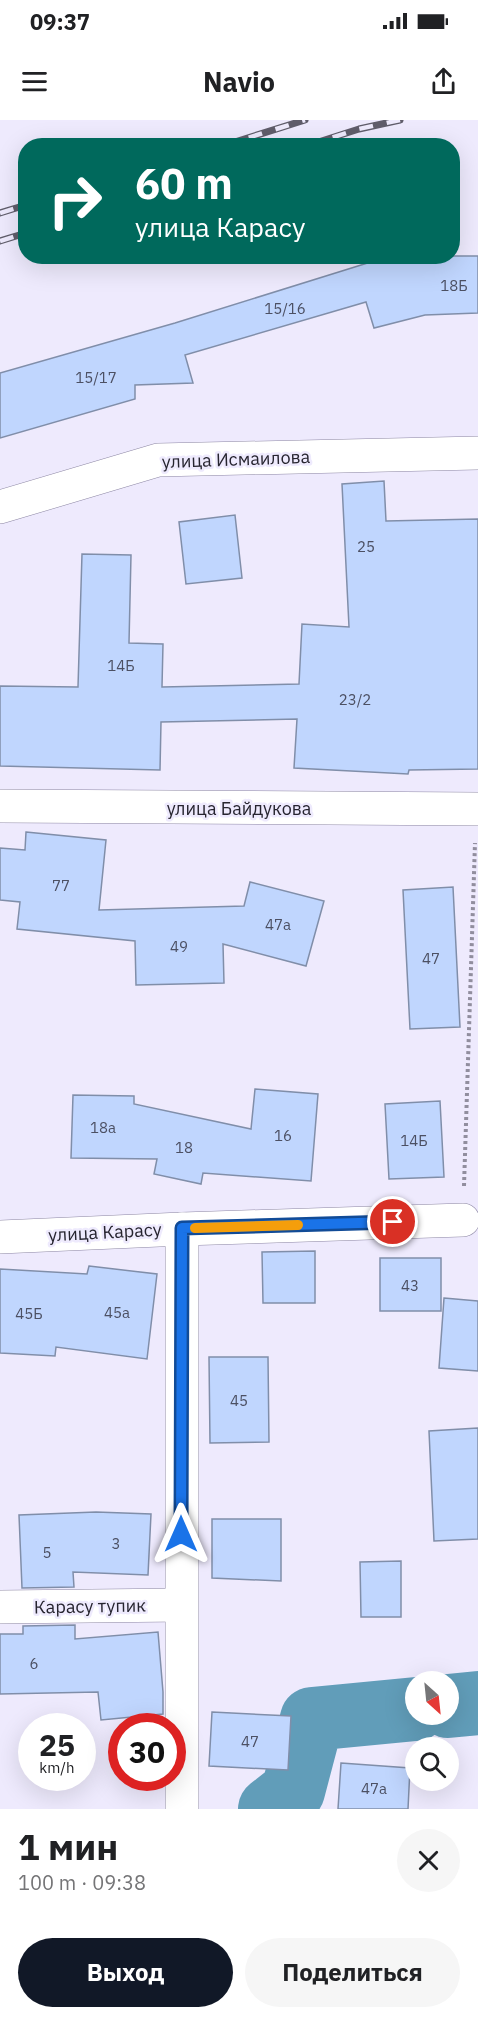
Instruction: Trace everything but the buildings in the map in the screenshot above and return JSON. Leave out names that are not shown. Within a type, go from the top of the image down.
[{"type":"street","name":"улица Исмаилова","points":[[0,507],[158,460],[478,453]]},
{"type":"street","name":"улица Байдукова","points":[[0,806],[477,809]]},
{"type":"street","name":"улица Карасу","points":[[0,1237],[182,1228],[463,1220]]},
{"type":"street","points":[[182,1228],[180,1605],[182,1804]]},
{"type":"street","name":"Карасу тупик","points":[[0,1607],[180,1605]]},
{"type":"path","points":[[463,1220],[477,809]]},
{"type":"waterway","points":[[459,1705],[478,1703]]},
{"type":"waterway","points":[[270,1809],[293,1791],[312,1719],[405,1710]]},
{"type":"railway","points":[[248,138],[305,120]]},
{"type":"railway","points":[[331,138],[400,120]]},
{"type":"railway","points":[[0,213],[18,207]]},
{"type":"railway","points":[[0,241],[18,235]]},
{"type":"slow traffic","points":[[195,1228],[298,1225]]},
{"type":"route","points":[[181,1534],[182,1228],[393,1222]]}]
